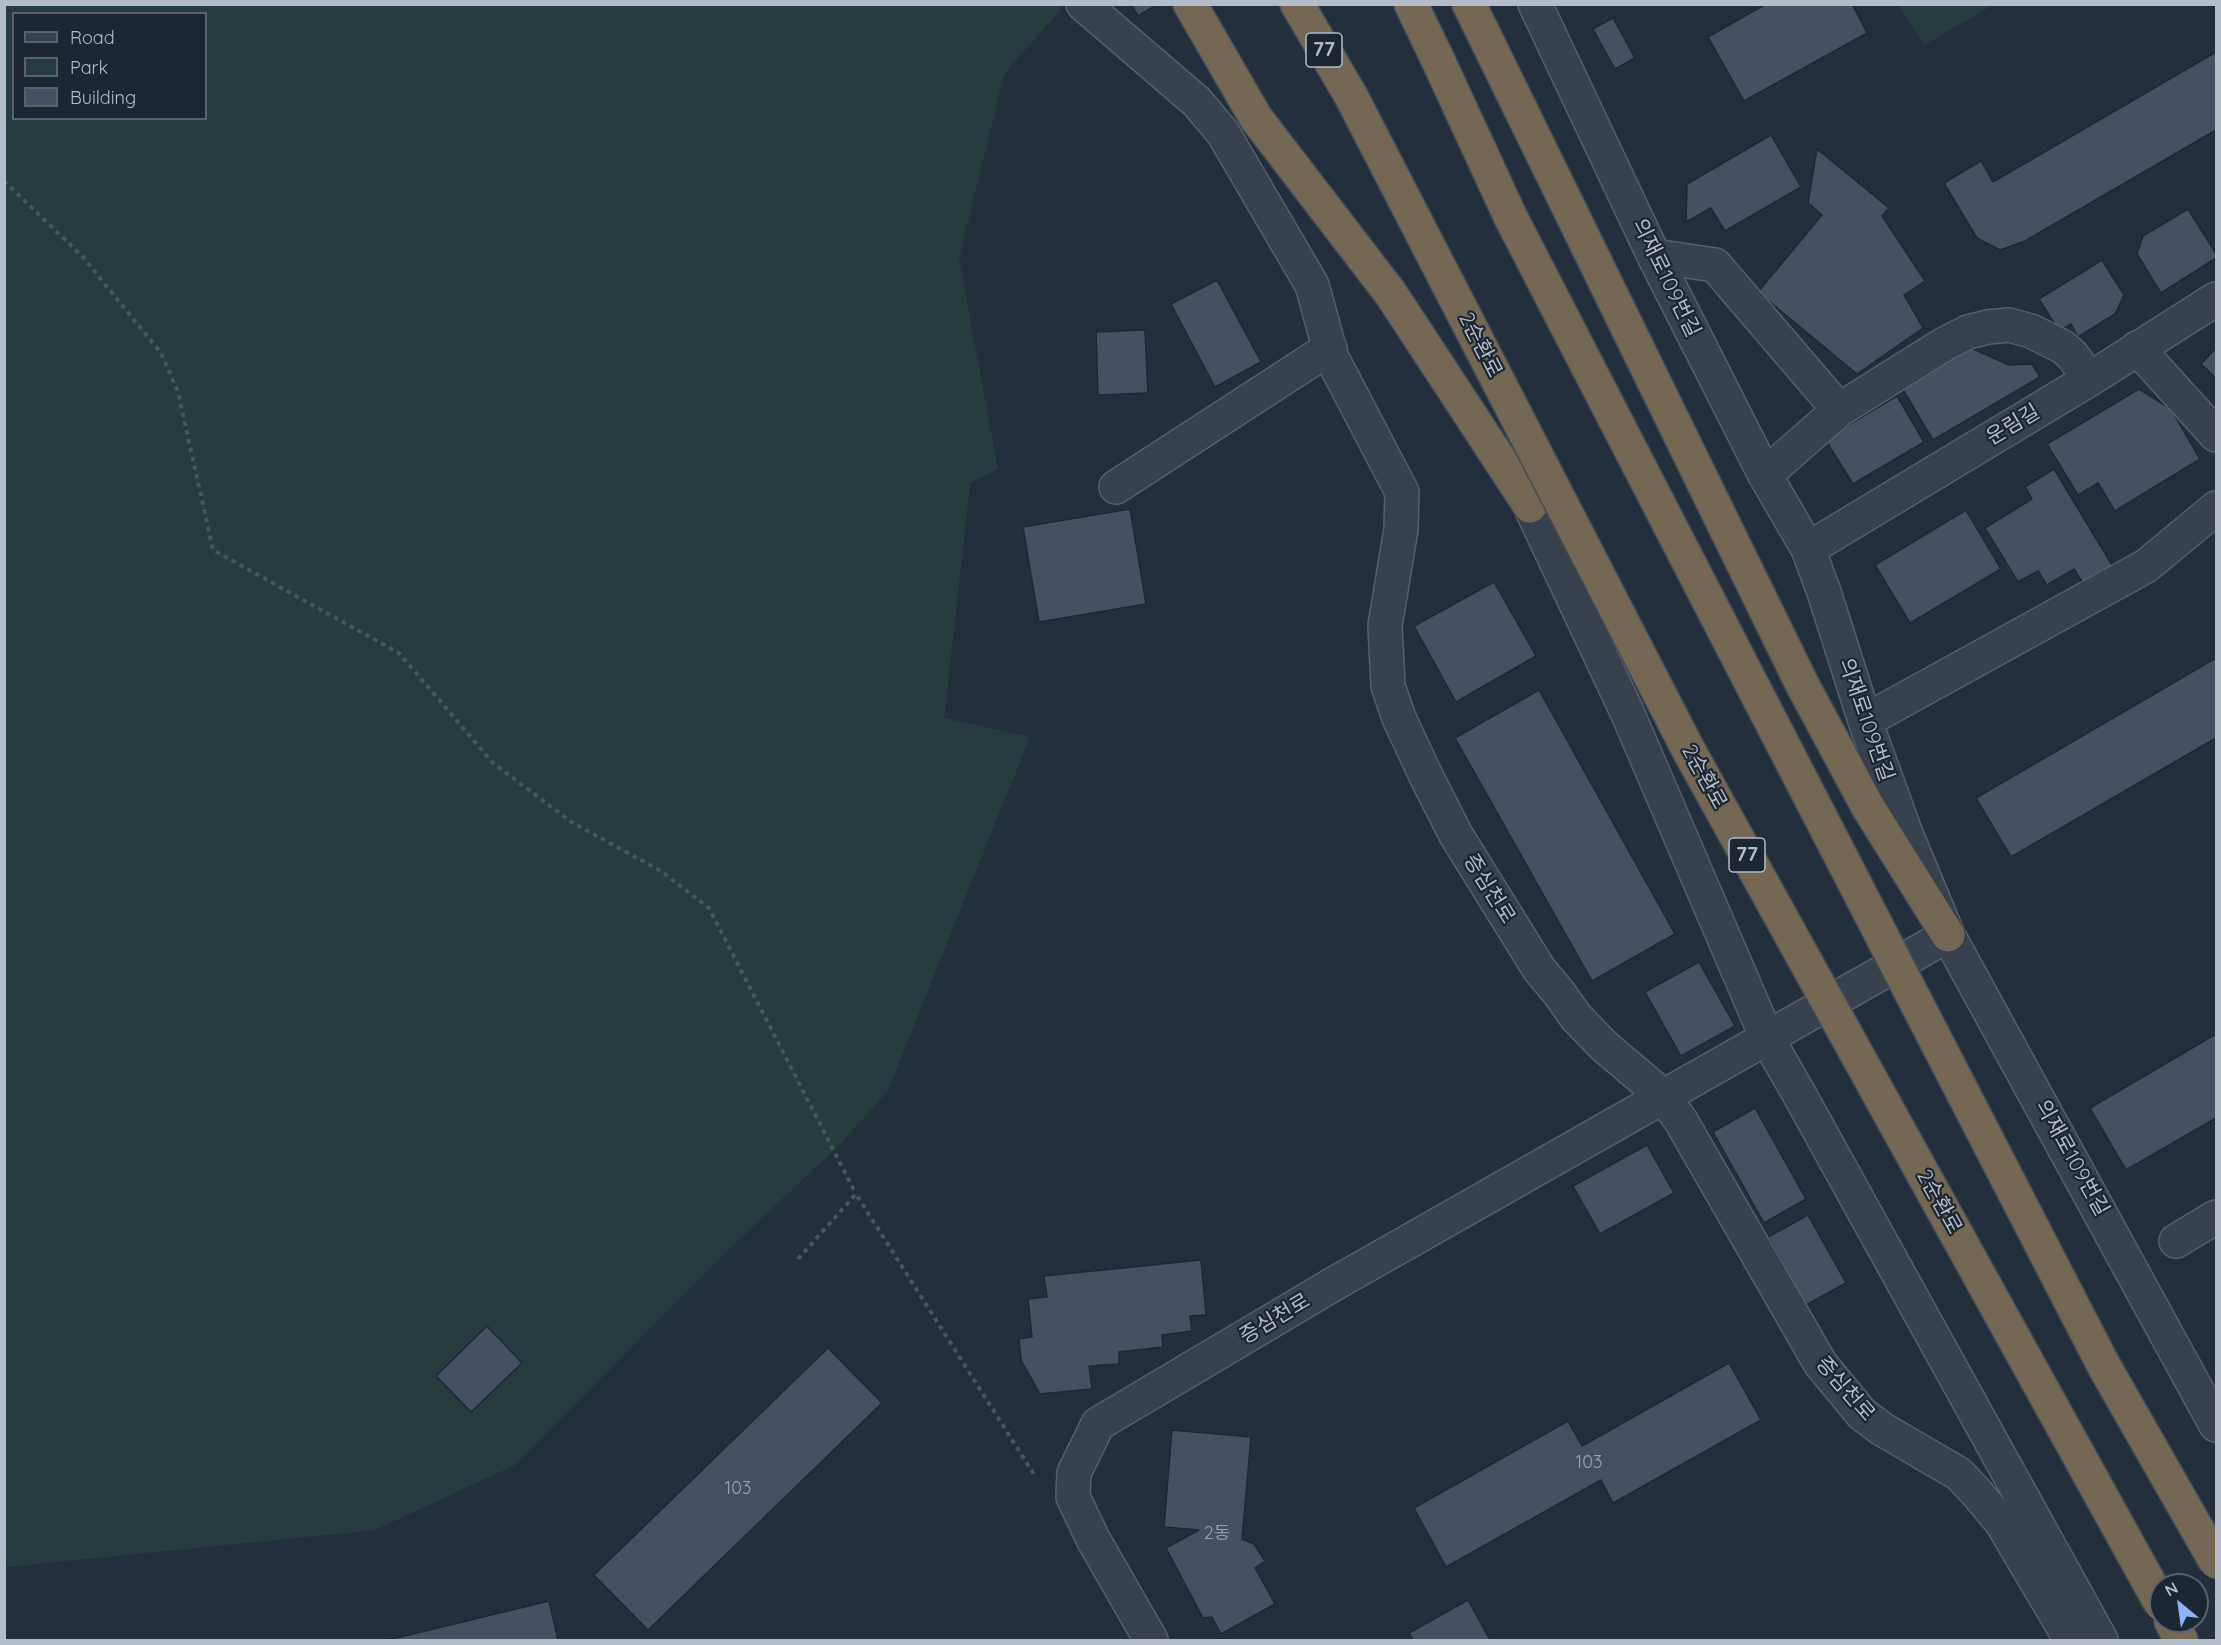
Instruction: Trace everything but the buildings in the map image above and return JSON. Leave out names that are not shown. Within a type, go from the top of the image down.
[{"type":"highway","points":[[1190,4],[1256,118],[1391,294],[1530,506]]},
{"type":"highway","name":"2순환로","points":[[1298,4],[1351,96],[1688,749],[2149,1582]]},
{"type":"highway","points":[[1411,4],[1511,218],[2104,1366],[2217,1562]]},
{"type":"highway","points":[[1469,4],[1802,684],[1868,807],[1948,936]]},
{"type":"street","name":"증심천로","points":[[1083,4],[1197,102],[1223,133],[1312,285],[1332,358],[1402,492],[1401,529],[1385,626],[1388,686],[1399,718],[1456,835],[1539,969],[1576,1017],[1604,1046],[1663,1096],[1681,1121],[1820,1363],[1862,1414],[1882,1429],[1959,1474],[1976,1492],[2002,1523],[2072,1641]]},
{"type":"street","name":"의재로109번길","points":[[1535,4],[1654,256],[1765,475],[1808,549],[1865,721],[1906,834],[1948,936],[2217,1425]]},
{"type":"street","points":[[1654,256],[1714,265],[1839,410]]},
{"type":"street","name":"운림길","points":[[1808,549],[2090,379],[2217,299]]},
{"type":"street","points":[[1765,475],[1839,410],[1946,343],[1968,332],[2009,325],[2031,331],[2062,347],[2072,355],[2090,379]]},
{"type":"street","points":[[1116,487],[1330,348]]},
{"type":"street","points":[[2137,348],[2217,435]]},
{"type":"street","points":[[1530,506],[1627,712],[1767,1038],[2101,1641]]},
{"type":"street","points":[[1865,721],[2146,566],[2217,508]]},
{"type":"street","name":"증심천로","points":[[1073,1497],[1074,1473],[1098,1424],[1332,1285],[1948,936]]},
{"type":"street","points":[[2176,1240],[2217,1217]]},
{"type":"street","points":[[1073,1497],[1093,1539],[1151,1641]]},
{"type":"path","points":[[4,181],[82,256],[161,353],[178,392],[213,550],[399,653],[493,763],[573,823],[662,871],[709,908],[856,1194],[1049,1500],[1073,1497]]},
{"type":"path","points":[[798,1259],[856,1194]]},
{"type":"green space","points":[[5,5],[1058,5],[1062,8],[1004,74],[959,259],[998,469],[970,483],[944,718],[1030,737],[888,1091],[838,1146],[722,1256],[515,1465],[375,1530],[5,1567]]},
{"type":"green space","points":[[1898,5],[1993,5],[1924,45]]}]
